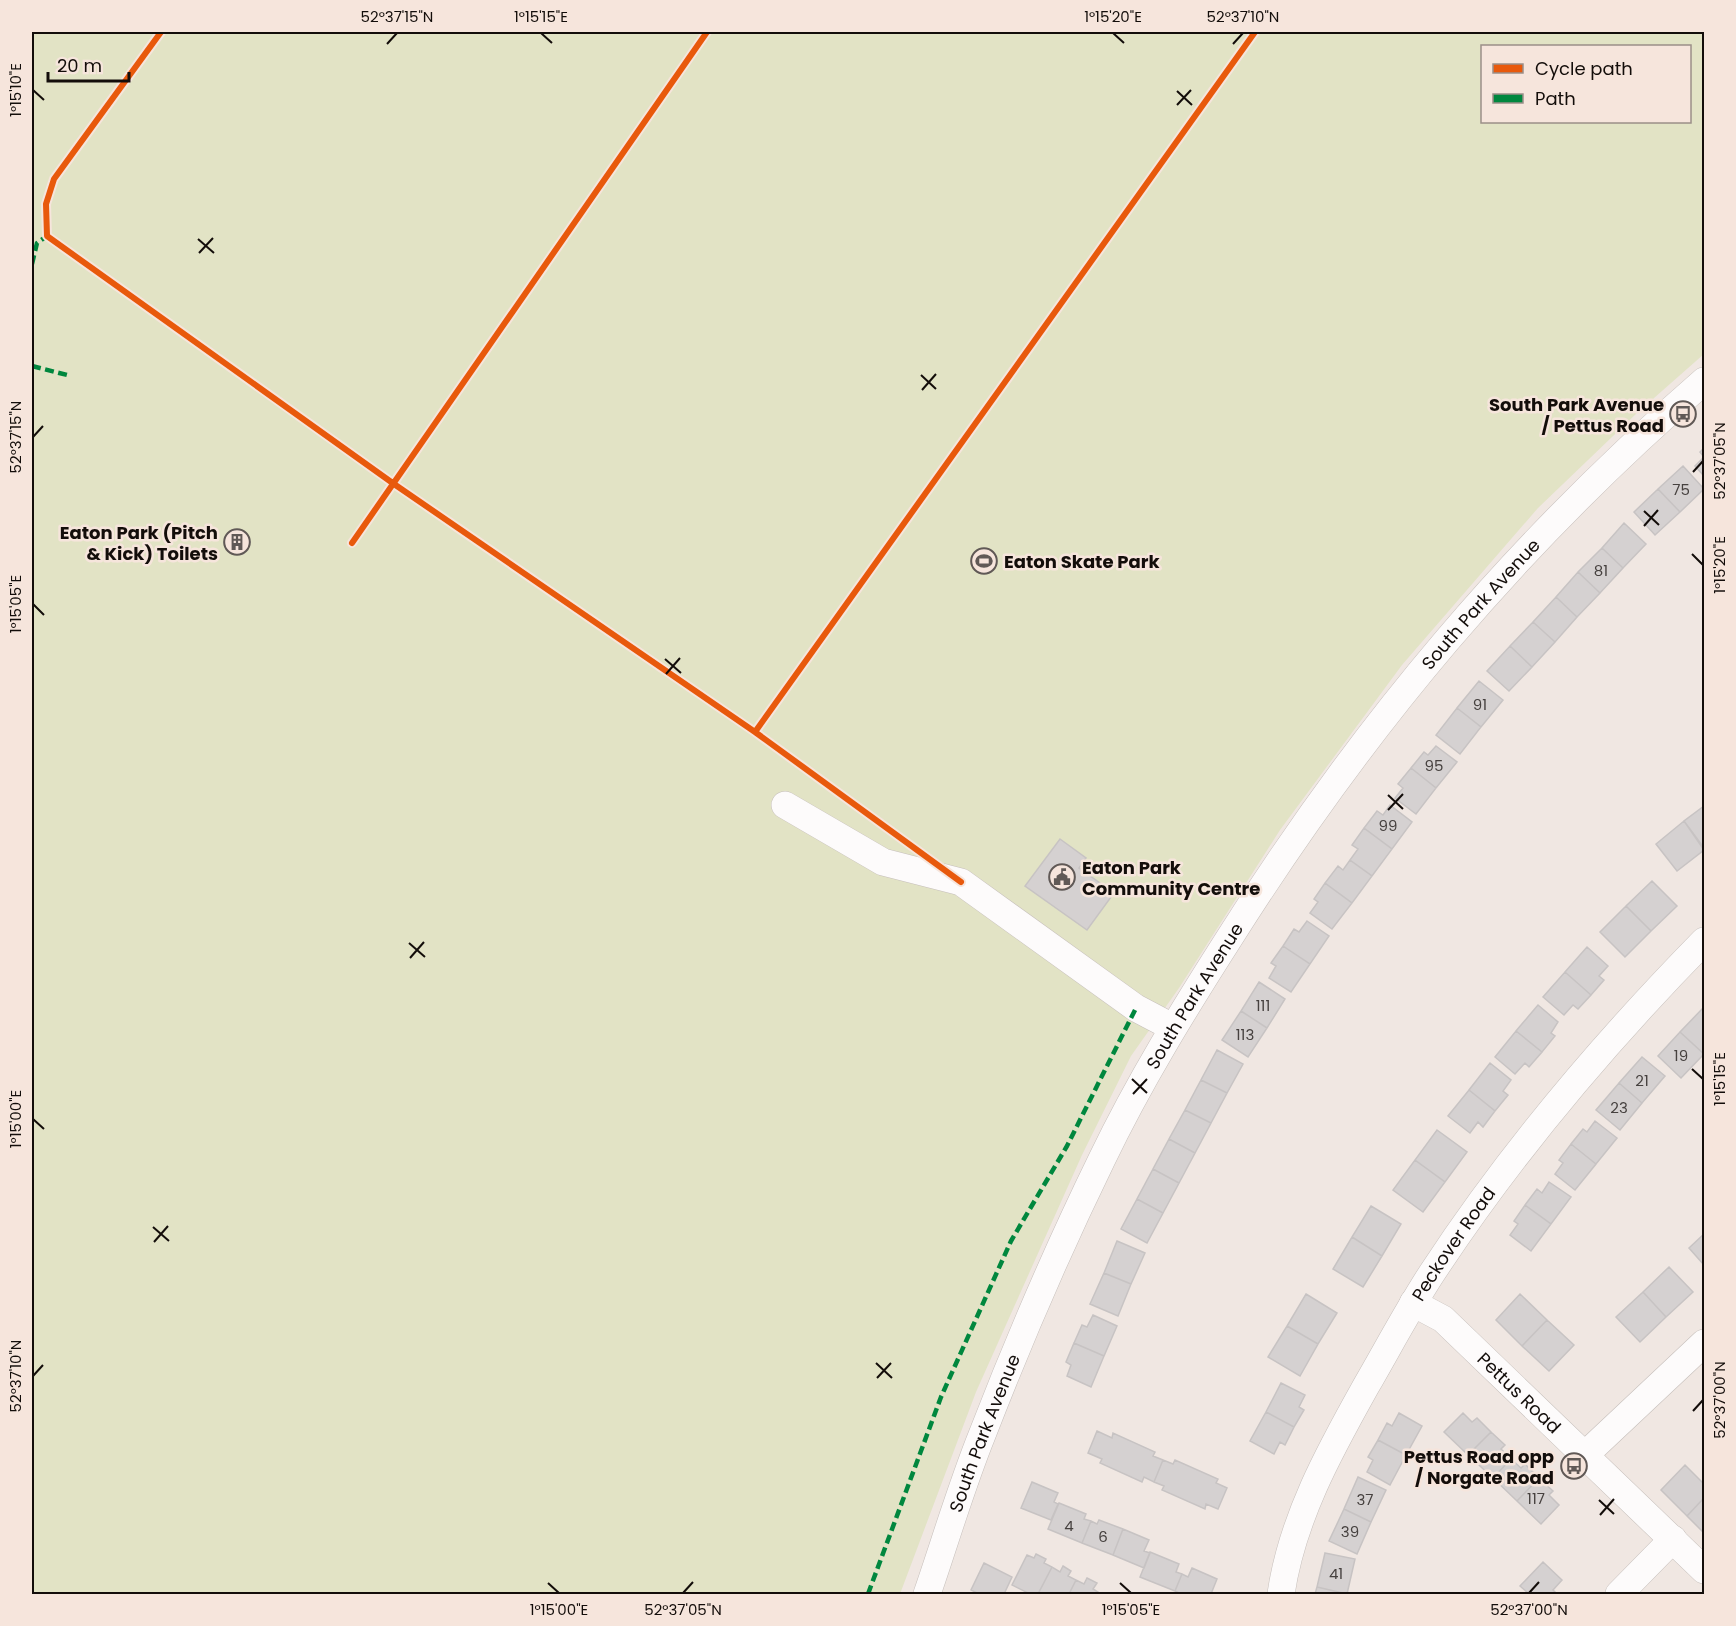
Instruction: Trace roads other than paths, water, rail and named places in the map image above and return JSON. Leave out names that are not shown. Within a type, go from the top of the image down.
[{"type":"street","name":"South Park Avenue","points":[[927,1594],[981,1437],[1052,1267],[1103,1157],[1172,1027],[1268,875],[1378,724],[1444,642],[1517,559],[1583,491],[1704,381]]},
{"type":"street","points":[[785,805],[883,862],[960,882],[987,902],[996,929],[1086,994],[1136,1008],[1172,1027]]},
{"type":"street","name":"Peckover Road","points":[[1281,1594],[1296,1531],[1315,1484],[1413,1303],[1433,1271],[1540,1124],[1629,1018],[1704,941]]},
{"type":"street","name":"Pettus Road","points":[[1413,1303],[1443,1319],[1586,1454],[1704,1570]]},
{"type":"street","points":[[1586,1454],[1704,1343]]},
{"type":"street","points":[[1619,1594],[1672,1539]]},
{"type":"place","name":"South Park Avenue / Pettus Road","points":[[1683,414]]},
{"type":"place","name":"Eaton Park (Pitch & Kick) Toilets","points":[[237,542]]},
{"type":"place","name":"Eaton Skate Park","points":[[984,561]]},
{"type":"place","name":"Eaton Park Community Centre","points":[[1062,877]]},
{"type":"place","name":"Pettus Road opp / Norgate Road","points":[[1574,1466]]}]
